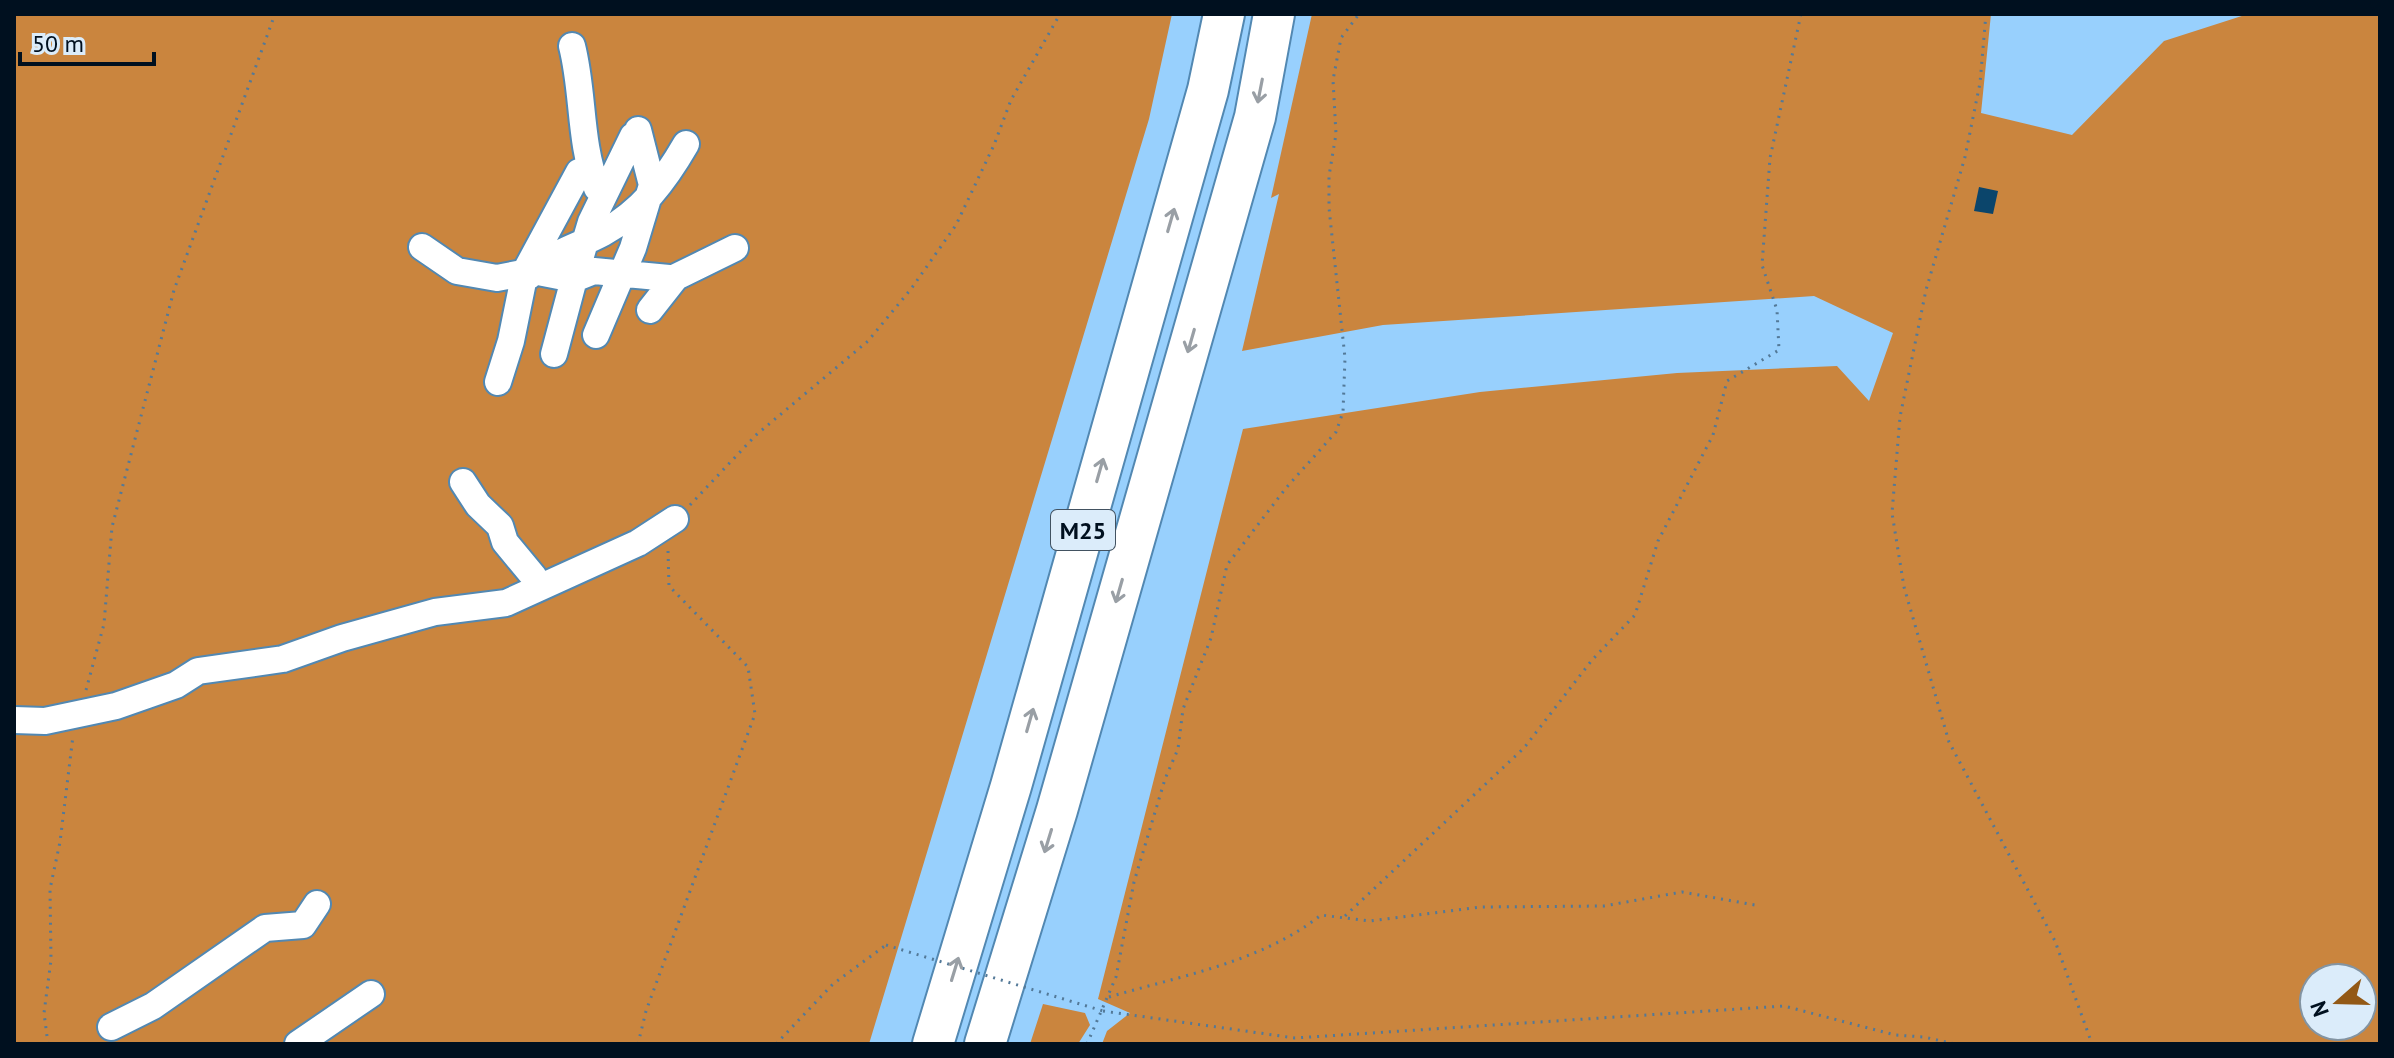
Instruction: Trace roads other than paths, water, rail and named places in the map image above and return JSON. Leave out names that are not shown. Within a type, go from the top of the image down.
[{"type":"highway","name":"M25","points":[[933,1044],[1024,741],[1208,90],[1224,14]]},
{"type":"highway","name":"M25","points":[[985,1044],[1057,810],[1255,117],[1274,14]]},
{"type":"lane","points":[[572,46],[578,71],[583,141],[602,199]]},
{"type":"lane","points":[[554,354],[586,239],[635,133],[652,185],[623,271],[596,335]]},
{"type":"lane","points":[[527,275],[549,256],[601,234],[645,203],[663,185],[686,144]]},
{"type":"lane","points":[[498,382],[527,275],[579,172]]},
{"type":"lane","points":[[422,247],[457,271],[497,278],[527,275],[574,279],[594,271],[623,271],[669,278]]},
{"type":"lane","points":[[650,310],[676,277],[735,248]]},
{"type":"lane","points":[[463,482],[478,505],[500,526],[505,542],[534,577]]},
{"type":"lane","points":[[14,720],[45,721],[116,706],[176,685],[198,671],[283,659],[342,638],[435,612],[506,603],[638,543],[680,516]]},
{"type":"lane","points":[[111,1027],[165,998],[265,928],[303,925],[317,904]]},
{"type":"lane","points":[[298,1044],[371,994]]}]
